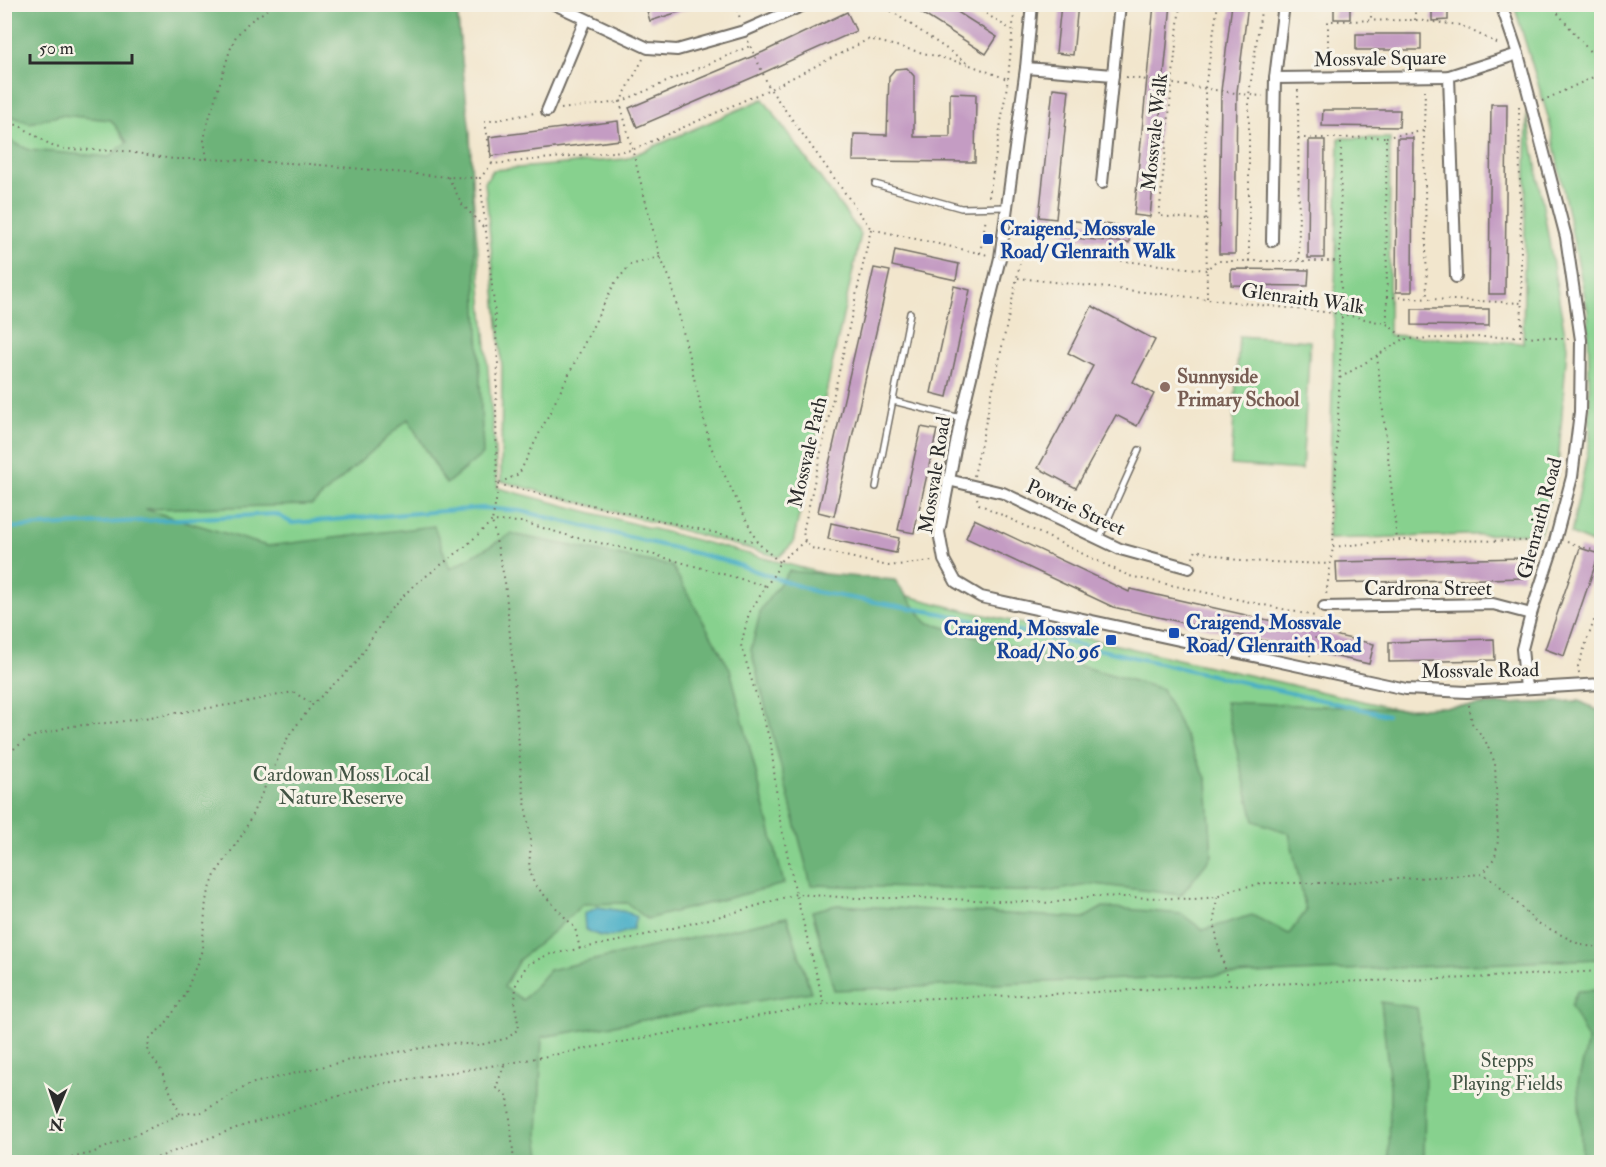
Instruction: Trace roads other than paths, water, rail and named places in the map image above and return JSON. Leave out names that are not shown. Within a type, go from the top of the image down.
[{"type":"street","points":[[554,4],[648,48],[677,50],[744,31],[806,4]]},
{"type":"street","name":"Mossvale Road","points":[[1032,4],[1026,68],[1000,258],[961,418],[939,532],[944,560],[956,582],[981,597],[1406,689],[1467,692],[1602,684]]},
{"type":"street","points":[[1102,183],[1120,4]]},
{"type":"street","points":[[1272,241],[1274,96],[1284,4]]},
{"type":"street","name":"Glenraith Road","points":[[1501,4],[1518,54],[1566,237],[1581,340],[1580,412],[1572,477],[1522,649],[1526,688]]},
{"type":"street","points":[[547,111],[585,20]]},
{"type":"street","name":"Mossvale Square","points":[[1275,78],[1449,76],[1518,54]]},
{"type":"street","points":[[1026,68],[1113,75]]},
{"type":"street","points":[[1449,76],[1456,277]]},
{"type":"street","name":"Powrie Street","points":[[948,480],[1003,493],[1120,549],[1189,568]]},
{"type":"street","name":"Cardrona Street","points":[[1324,607],[1493,604],[1531,614]]},
{"type":"lane","points":[[875,184],[961,208],[1007,207]]},
{"type":"lane","points":[[876,487],[910,313]]},
{"type":"lane","points":[[893,401],[961,418]]},
{"type":"lane","points":[[1099,539],[1139,450]]},
{"type":"water","points":[[598,907],[627,912],[636,917],[633,929],[620,934],[604,936],[585,929],[584,914]]},
{"type":"waterway","points":[[4,528],[276,514],[292,523],[482,508],[521,511],[727,561],[816,592],[939,613],[1387,715]]},
{"type":"place","name":"Craigend, Mossvale Road/ Glenraith Walk","points":[[988,239]]},
{"type":"place","name":"Sunnyside Primary School","points":[[1165,387]]},
{"type":"place","name":"Craigend, Mossvale Road/ Glenraith Road","points":[[1174,633]]},
{"type":"place","name":"Craigend, Mossvale Road/ No 96","points":[[1111,640]]},
{"type":"park label","name":"Cardowan Moss Local Nature Reserve","points":[[341,786]]},
{"type":"park label","name":"Stepps Playing Fields","points":[[1507,1072]]}]
